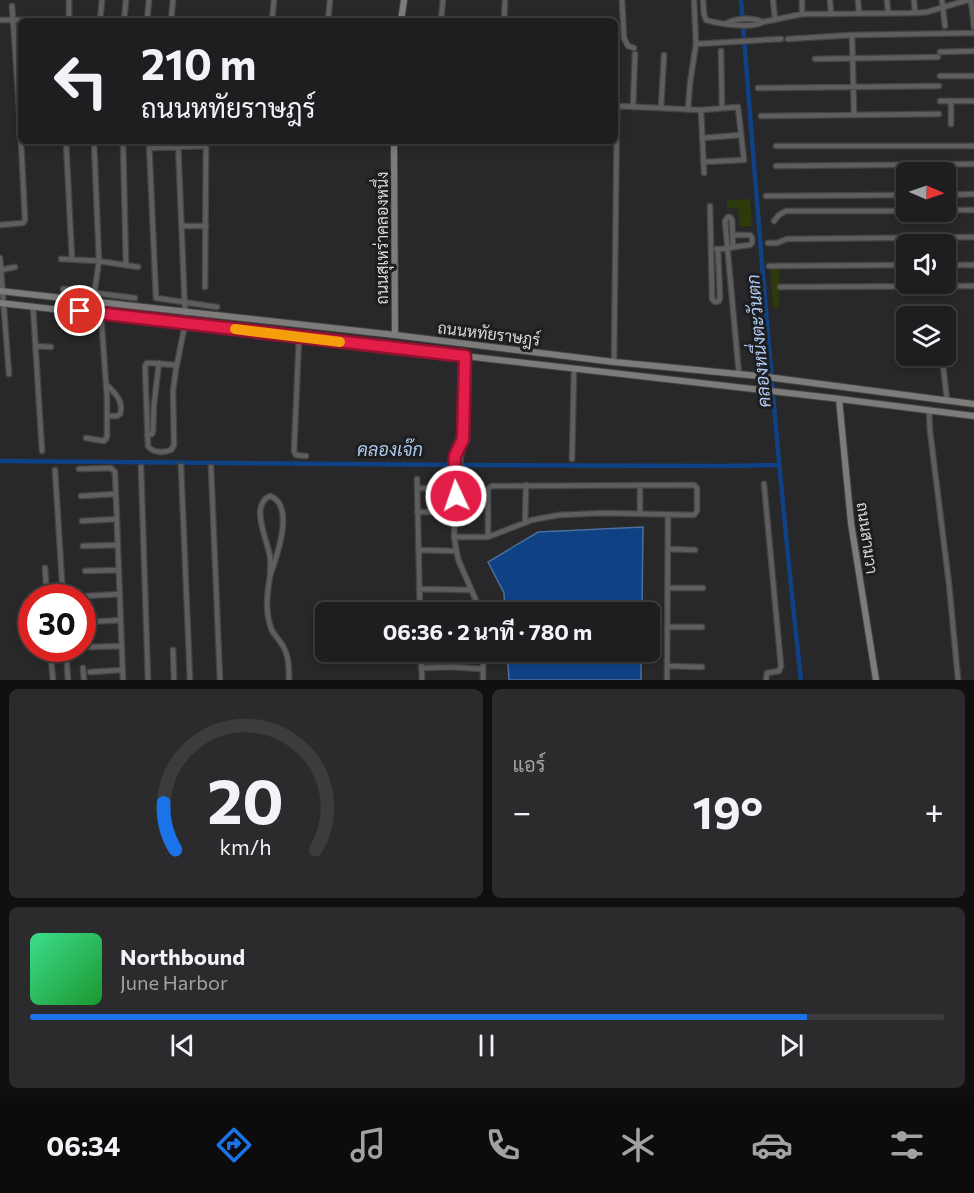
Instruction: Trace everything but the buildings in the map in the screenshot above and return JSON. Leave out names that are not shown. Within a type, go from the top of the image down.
[{"type":"main road","points":[[401,18],[404,0]]},
{"type":"main road","name":"ถนนสุเหร่าคลองหนึ่ง","points":[[394,144],[395,335]]},
{"type":"main road","name":"ถนนหทัยราษฎร์","points":[[1,292],[395,335],[614,362],[759,376],[974,404]]},
{"type":"main road","name":"ถนนหทัยราษฎร์","points":[[2,303],[974,416]]},
{"type":"main road","points":[[382,347],[395,335],[407,350]]},
{"type":"main road","name":"ถนนสามวา","points":[[839,399],[851,523],[876,680]]},
{"type":"street","points":[[69,0],[69,18]]},
{"type":"street","points":[[100,18],[102,0]]},
{"type":"street","points":[[123,18],[126,0]]},
{"type":"street","points":[[147,18],[149,0]]},
{"type":"street","points":[[171,18],[173,0]]},
{"type":"street","points":[[272,18],[274,0]]},
{"type":"street","points":[[328,18],[330,0]]},
{"type":"street","points":[[441,18],[443,0]]},
{"type":"street","points":[[504,18],[505,0]]},
{"type":"street","points":[[622,0],[624,38],[634,51],[633,107]]},
{"type":"street","points":[[688,110],[696,44],[694,0]]},
{"type":"street","points":[[703,0],[706,20],[727,23],[760,22],[802,14],[915,13],[970,0],[974,27]]},
{"type":"street","points":[[773,0],[775,20]]},
{"type":"street","points":[[802,0],[802,14]]},
{"type":"street","points":[[830,0],[831,14]]},
{"type":"street","points":[[858,0],[859,13]]},
{"type":"street","points":[[887,0],[888,13]]},
{"type":"street","points":[[914,0],[915,13]]},
{"type":"street","points":[[942,0],[945,26]]},
{"type":"street","points":[[12,6],[18,86]]},
{"type":"street","points":[[0,20],[18,20]]},
{"type":"street","points":[[788,39],[852,34],[974,33]]},
{"type":"street","points":[[852,34],[854,114]]},
{"type":"street","points":[[696,44],[781,39]]},
{"type":"street","points":[[721,51],[722,108]]},
{"type":"street","points":[[815,59],[939,55],[974,51]]},
{"type":"street","points":[[661,108],[664,55]]},
{"type":"street","points":[[940,76],[974,76]]},
{"type":"street","points":[[758,88],[939,86]]},
{"type":"street","points":[[940,101],[974,101]]},
{"type":"street","points":[[951,101],[951,124]]},
{"type":"street","points":[[618,106],[688,110],[738,107],[744,159],[703,162]]},
{"type":"street","points":[[701,110],[704,173]]},
{"type":"street","points":[[761,116],[939,114]]},
{"type":"street","points":[[702,138],[741,135]]},
{"type":"street","points":[[0,225],[23,223],[25,220],[21,144]]},
{"type":"street","points":[[66,144],[72,259]]},
{"type":"street","points":[[93,302],[99,261],[94,144]]},
{"type":"street","points":[[123,144],[126,265]]},
{"type":"street","points":[[149,144],[156,298],[217,307]]},
{"type":"street","points":[[149,148],[178,144],[206,144],[205,287]]},
{"type":"street","points":[[178,144],[185,313]]},
{"type":"street","points":[[614,362],[617,144]]},
{"type":"street","points":[[776,146],[974,146]]},
{"type":"street","points":[[776,166],[974,164]]},
{"type":"street","points":[[956,195],[974,194]]},
{"type":"street","points":[[766,196],[896,195]]},
{"type":"street","points":[[710,206],[712,299],[715,302],[719,301],[720,297],[718,249]]},
{"type":"street","points":[[956,210],[974,210]]},
{"type":"street","points":[[774,221],[786,211],[896,211]]},
{"type":"street","points":[[733,247],[730,217],[726,218],[739,375]]},
{"type":"street","points":[[182,226],[206,226]]},
{"type":"street","points":[[711,250],[728,249],[752,243],[752,238],[748,235],[733,235]]},
{"type":"street","points":[[768,243],[788,239],[974,237]]},
{"type":"street","points":[[0,258],[3,326],[9,374]]},
{"type":"street","points":[[61,259],[99,261],[138,267]]},
{"type":"street","points":[[769,266],[896,265]]},
{"type":"street","points":[[956,265],[974,265]]},
{"type":"street","points":[[1,270],[15,267]]},
{"type":"street","points":[[780,287],[974,286]]},
{"type":"street","points":[[63,289],[135,298]]},
{"type":"street","points":[[33,306],[42,451]]},
{"type":"street","points":[[86,438],[100,441],[106,439],[108,416],[101,314]]},
{"type":"street","points":[[176,365],[147,363],[145,366],[148,446],[159,452],[166,452],[173,448],[173,391],[185,324]]},
{"type":"street","points":[[299,337],[294,451],[296,455],[306,456]]},
{"type":"street","points":[[36,346],[51,347]]},
{"type":"street","points":[[465,356],[463,439],[457,457],[454,537],[456,551],[476,602]]},
{"type":"street","points":[[147,435],[153,432],[159,363]]},
{"type":"street","points":[[943,366],[947,400]]},
{"type":"street","points":[[572,459],[574,369]]},
{"type":"street","points":[[106,384],[117,394],[122,409],[117,416],[108,416]]},
{"type":"street","points":[[929,410],[958,679]]},
{"type":"street","points":[[182,466],[190,680]]},
{"type":"street","points":[[141,467],[148,680]]},
{"type":"street","points":[[212,467],[220,680]]},
{"type":"street","points":[[79,469],[113,469],[115,472],[123,680]]},
{"type":"street","points":[[55,470],[62,584]]},
{"type":"street","points":[[417,479],[420,602]]},
{"type":"street","points":[[454,537],[488,537],[525,523],[559,515],[694,515],[698,493],[695,486],[677,484],[492,486],[489,488],[488,537]]},
{"type":"street","points":[[764,484],[781,666],[778,671],[767,673],[766,680]]},
{"type":"street","points":[[525,523],[526,485]]},
{"type":"street","points":[[640,485],[640,514]]},
{"type":"street","points":[[418,488],[456,489]]},
{"type":"street","points":[[81,496],[116,494]]},
{"type":"street","points":[[270,576],[279,552],[282,526],[282,507],[276,498],[270,496],[263,502],[260,516],[270,556],[266,607],[273,633],[285,650],[289,680]]},
{"type":"street","points":[[417,512],[455,512]]},
{"type":"street","points":[[667,680],[668,514]]},
{"type":"street","points":[[82,521],[117,519]]},
{"type":"street","points":[[83,546],[118,544]]},
{"type":"street","points":[[668,549],[695,550]]},
{"type":"street","points":[[418,550],[456,551]]},
{"type":"street","points":[[45,568],[46,584]]},
{"type":"street","points":[[85,571],[119,570]]},
{"type":"street","points":[[668,588],[702,588]]},
{"type":"street","points":[[419,589],[471,590]]},
{"type":"street","points":[[96,595],[120,594]]},
{"type":"street","points":[[96,622],[121,621]]},
{"type":"street","points":[[668,627],[702,627]]},
{"type":"street","points":[[96,647],[122,646]]},
{"type":"street","points":[[173,650],[174,680]]},
{"type":"street","points":[[51,662],[52,680]]},
{"type":"street","points":[[67,662],[68,680]]},
{"type":"street","points":[[421,662],[422,680]]},
{"type":"street","points":[[483,662],[483,680]]},
{"type":"street","points":[[667,666],[702,667]]},
{"type":"street","points":[[84,668],[84,680]]},
{"type":"street","points":[[421,668],[483,669]]},
{"type":"street","points":[[90,672],[122,670]]},
{"type":"green space","points":[[750,199],[752,226],[740,227],[738,208],[727,208],[727,200]]},
{"type":"green space","points":[[770,267],[779,268],[779,308],[773,308]]},
{"type":"water","points":[[643,527],[642,602],[504,602],[504,593],[488,562],[538,532]]},
{"type":"water","points":[[508,662],[641,662],[641,680],[509,680]]},
{"type":"waterway","name":"คลองหนึ่งตะวันตก","points":[[741,0],[761,255],[801,680]]},
{"type":"waterway","name":"คลองเจ๊ก","points":[[0,461],[779,465]]},
{"type":"slow traffic","points":[[235,329],[340,342]]},
{"type":"route","points":[[80,311],[465,356],[463,439],[455,456],[454,471],[456,496]]}]
